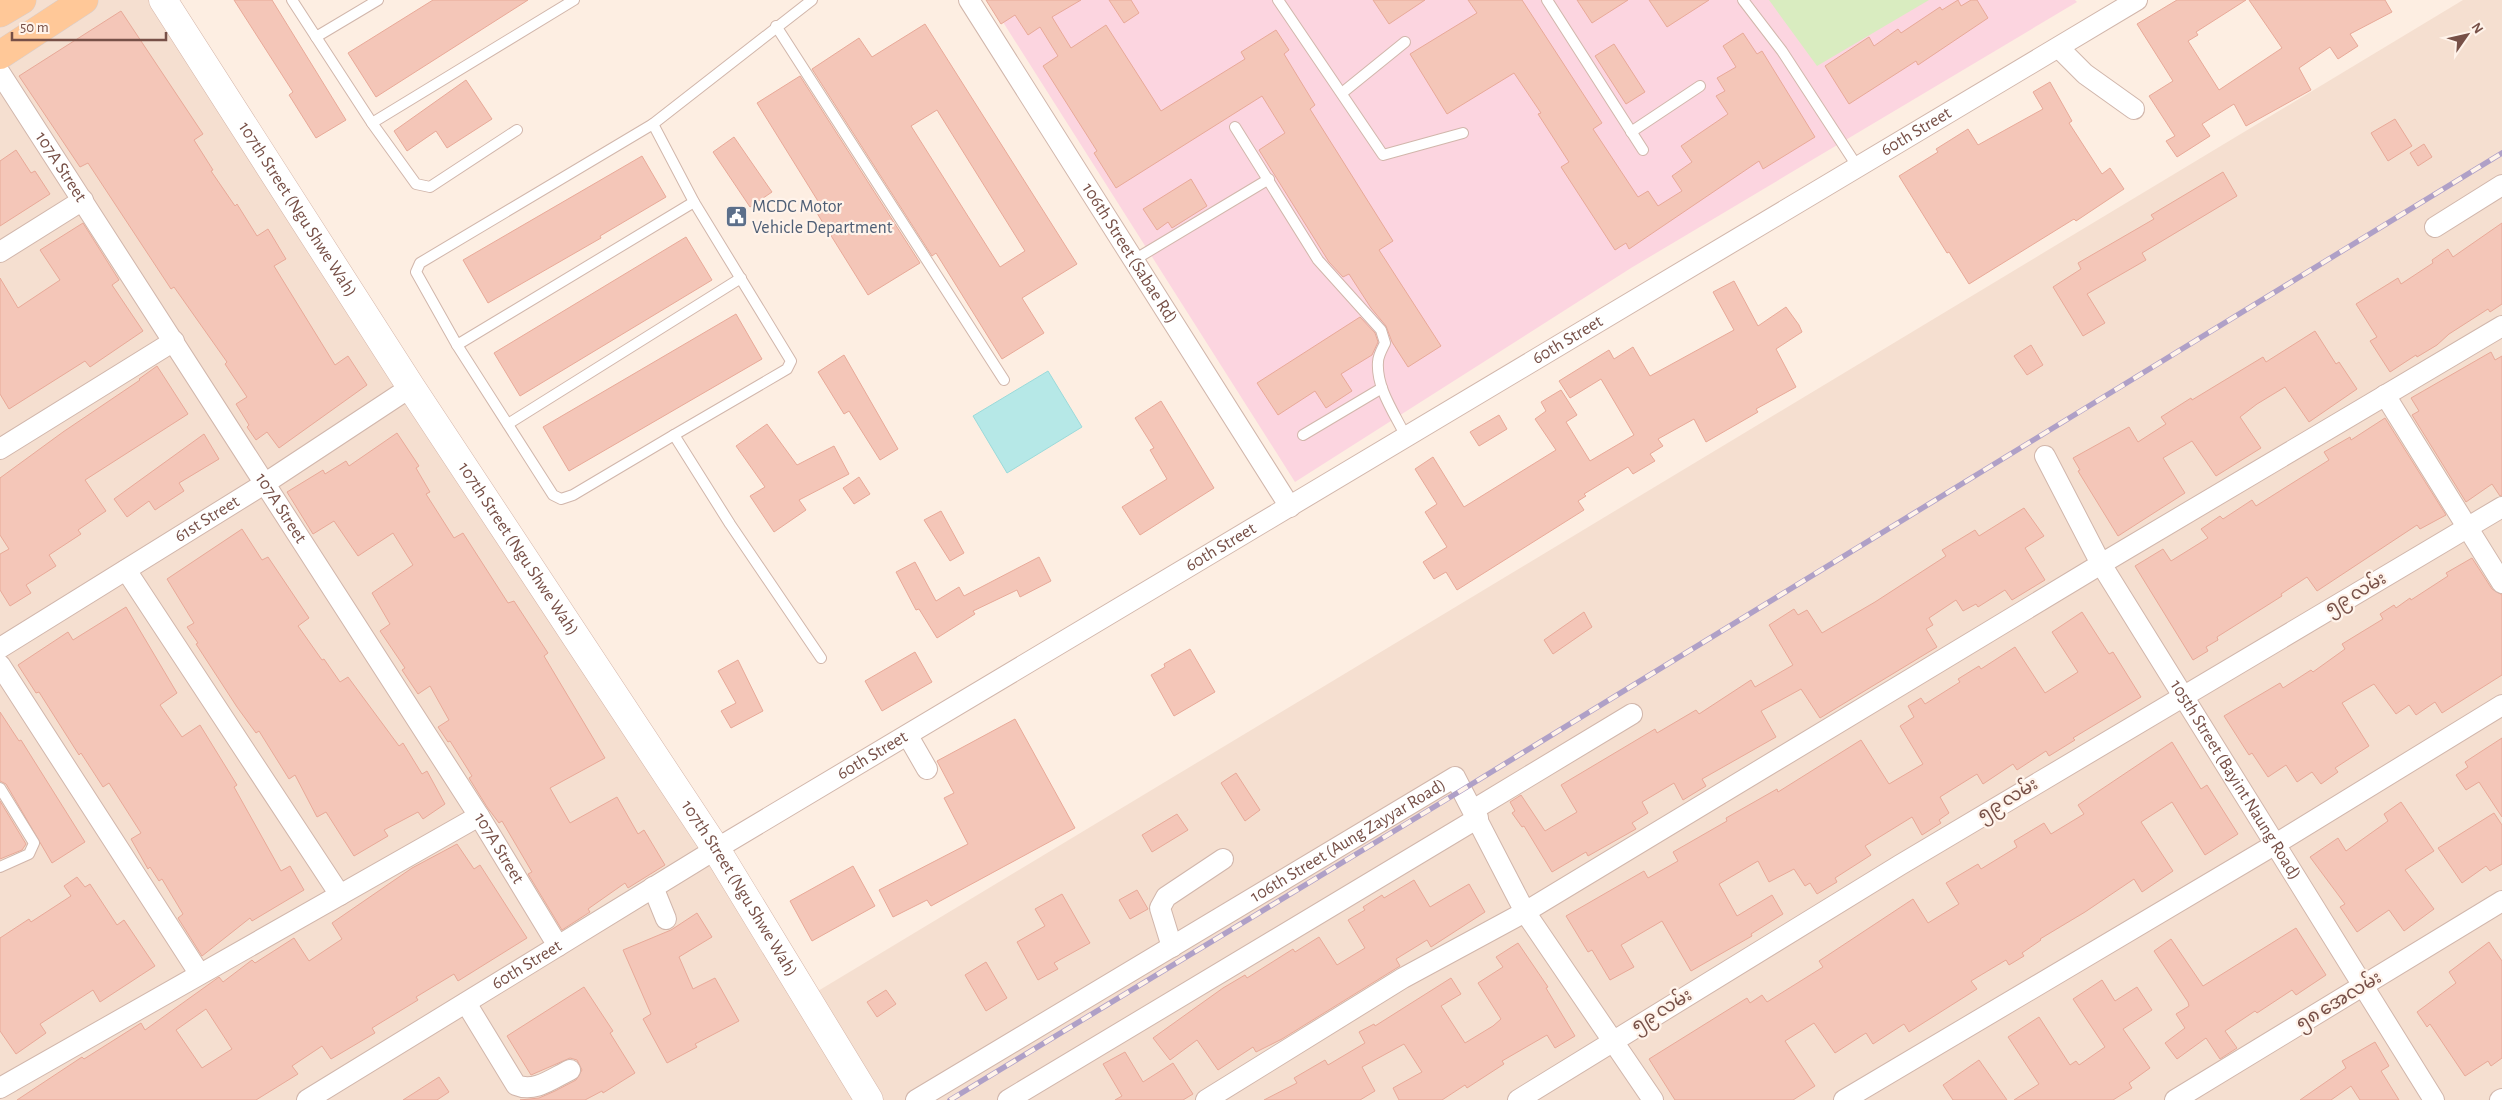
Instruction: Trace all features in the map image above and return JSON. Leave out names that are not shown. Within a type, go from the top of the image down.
[{"type":"main road","points":[[0,14],[22,0]]},
{"type":"main road","points":[[0,55],[84,0]]},
{"type":"street","name":"107th Street (Ngu Shwe Wah)","points":[[164,0],[411,388],[716,849],[869,1100]]},
{"type":"street","name":"106th Street (Sabae Rd)","points":[[969,0],[1290,506]]},
{"type":"street","name":"60th Street","points":[[307,1100],[716,849],[2137,0]]},
{"type":"street","points":[[2059,48],[2085,74],[2134,109]]},
{"type":"street","name":"107A Street","points":[[0,73],[479,816],[558,946]]},
{"type":"street","points":[[2435,228],[2502,185]]},
{"type":"street","points":[[0,252],[82,200]]},
{"type":"street","points":[[1206,1100],[1403,978],[1525,912],[2101,564],[2502,326]]},
{"type":"street","points":[[0,449],[174,341]]},
{"type":"street","name":"61st Street","points":[[0,648],[264,484],[411,388]]},
{"type":"street","points":[[2385,395],[2502,583]]},
{"type":"street","name":"105th Street (Bayint Naung Road)","points":[[2045,456],[2101,564],[2434,1100]]},
{"type":"street","name":"၅၉ လမ်း","points":[[1518,1100],[2182,696],[2502,507]]},
{"type":"street","points":[[126,570],[340,895]]},
{"type":"street","points":[[0,665],[199,974]]},
{"type":"street","points":[[1844,1100],[2274,845],[2502,705]]},
{"type":"street","points":[[1008,1100],[1476,814],[1632,714]]},
{"type":"street","points":[[908,736],[927,769]]},
{"type":"street","name":"106th Street (Aung Zayyar Road)","points":[[916,1100],[1455,777],[1476,814],[1525,912],[1614,1040],[1653,1100]]},
{"type":"street","points":[[0,1088],[479,816]]},
{"type":"street","points":[[1172,947],[1160,908],[1166,897],[1224,859]]},
{"type":"street","points":[[654,887],[666,919]]},
{"type":"street","name":"၅၈ အေလမ်း","points":[[2175,1100],[2502,901]]},
{"type":"street","points":[[466,1003],[516,1085],[523,1088],[535,1088],[570,1070]]},
{"type":"lane","points":[[292,0],[372,123],[416,184],[430,187],[517,130]]},
{"type":"lane","points":[[316,37],[378,0]]},
{"type":"lane","points":[[372,123],[574,0]]},
{"type":"lane","points":[[653,124],[694,202],[792,361],[787,369],[573,495],[561,499],[553,495],[544,484],[457,345],[416,272],[420,263],[653,124],[776,26],[812,0]]},
{"type":"lane","points":[[1278,0],[1384,155],[1463,133]]},
{"type":"lane","points":[[1547,0],[1643,150]]},
{"type":"lane","points":[[1743,0],[1782,51],[1857,166]]},
{"type":"lane","points":[[776,26],[1004,380]]},
{"type":"lane","points":[[1342,93],[1405,42]]},
{"type":"lane","points":[[1631,132],[1700,86]]},
{"type":"lane","points":[[1235,127],[1269,178],[1318,260],[1384,336],[1385,343],[1378,360],[1382,388],[1406,437]]},
{"type":"lane","points":[[1134,260],[1269,178]]},
{"type":"lane","points":[[457,345],[694,202]]},
{"type":"lane","points":[[508,424],[741,278]]},
{"type":"lane","points":[[1303,435],[1382,388]]},
{"type":"lane","points":[[674,435],[730,524],[821,658]]},
{"type":"lane","points":[[0,788],[34,844],[28,854],[0,867]]},
{"type":"shaded area","points":[[0,0],[174,0],[808,997],[2463,0],[2502,0],[2502,1100],[0,1100]]},
{"type":"shaded area","points":[[989,0],[2075,0],[2077,2],[1631,268],[1295,482]]},
{"type":"green space","points":[[1769,0],[1929,0],[1817,66]]},
{"type":"water","points":[[1048,371],[1082,427],[1007,473],[973,416]]},
{"type":"building","points":[[234,0],[272,0],[346,120],[316,138],[289,95],[293,92]]},
{"type":"building","points":[[433,0],[528,0],[376,97],[348,53]]},
{"type":"building","points":[[986,0],[1081,0],[1052,17],[1071,48],[1106,25],[1161,111],[1245,59],[1241,52],[1276,30],[1289,50],[1284,54],[1315,105],[1310,109],[1393,241],[1379,250],[1441,346],[1408,367],[1392,342],[1386,326],[1371,308],[1349,274],[1343,277],[1329,262],[1259,150],[1285,133],[1262,96],[1116,188],[1094,153],[1097,151],[1043,66],[1058,56],[1040,27],[1028,35],[1015,15],[1001,24]]},
{"type":"building","points":[[1109,0],[1131,0],[1139,13],[1124,23]]},
{"type":"building","points":[[1373,0],[1425,0],[1389,24]]},
{"type":"building","points":[[1468,0],[1522,0],[1602,123],[1593,129],[1638,197],[1648,191],[1658,206],[1682,191],[1672,176],[1692,162],[1681,146],[1728,114],[1716,96],[1725,91],[1717,78],[1736,67],[1723,46],[1743,33],[1757,54],[1762,51],[1815,137],[1763,169],[1759,161],[1629,249],[1626,243],[1615,250],[1561,167],[1569,162],[1538,114],[1541,113],[1514,73],[1447,114],[1410,54],[1477,13]]},
{"type":"building","points":[[1577,0],[1628,0],[1592,23]]},
{"type":"building","points":[[1649,0],[1709,0],[1667,27]]},
{"type":"building","points":[[1958,0],[1961,6],[1971,0],[1977,0],[1988,18],[1918,65],[1916,61],[1849,104],[1825,66],[1869,37],[1874,46],[1898,29],[1901,33],[1940,7],[1942,10]]},
{"type":"building","points":[[2177,0],[2246,0],[2196,32],[2198,35],[2188,41],[2219,90],[2282,48],[2249,0],[2385,0],[2392,12],[2350,34],[2358,46],[2338,59],[2330,47],[2299,68],[2311,90],[2246,126],[2234,104],[2202,124],[2210,136],[2177,157],[2166,141],[2175,136],[2149,96],[2173,81],[2137,24]]},
{"type":"building","points":[[121,11],[203,134],[194,140],[213,170],[211,171],[235,206],[237,204],[257,236],[268,229],[286,259],[274,266],[335,365],[348,356],[367,385],[279,448],[267,432],[256,440],[247,427],[249,425],[236,404],[247,397],[225,364],[227,362],[174,287],[171,289],[88,163],[80,167],[19,76]]},
{"type":"building","points":[[925,24],[1077,264],[1022,298],[1044,333],[1002,359],[936,253],[932,256],[812,69],[859,38],[872,57]],"holes":[[[937,110],[1025,251],[1000,267],[911,126]]]},
{"type":"building","points":[[1614,44],[1645,92],[1626,104],[1595,56]]},
{"type":"building","points":[[800,76],[920,263],[868,295],[815,210],[821,206],[757,103]]},
{"type":"building","points":[[466,80],[492,119],[447,148],[436,131],[407,151],[394,131]]},
{"type":"building","points":[[2050,82],[2072,121],[2069,123],[2102,174],[2110,168],[2124,189],[2076,221],[2074,219],[1969,284],[1949,252],[1947,253],[1899,176],[1938,152],[1936,149],[1968,129],[1978,145],[2043,109],[2033,92]]},
{"type":"building","points":[[2395,119],[2412,146],[2388,161],[2371,133]]},
{"type":"building","points":[[734,137],[772,192],[750,207],[713,152]]},
{"type":"building","points":[[2424,144],[2432,157],[2418,166],[2410,153]]},
{"type":"building","points":[[16,150],[31,173],[35,171],[50,194],[0,226],[0,161]]},
{"type":"building","points":[[642,156],[666,197],[600,236],[601,238],[488,303],[463,260]]},
{"type":"building","points":[[2223,172],[2237,196],[2142,253],[2146,260],[2087,294],[2105,323],[2083,336],[2053,287],[2081,269],[2078,263],[2154,219],[2151,215]]},
{"type":"building","points":[[1191,179],[1207,206],[1172,228],[1168,222],[1157,230],[1143,209]]},
{"type":"building","points":[[83,223],[119,280],[112,285],[143,331],[90,367],[85,361],[9,409],[0,394],[0,278],[18,308],[60,280],[40,250]]},
{"type":"building","points":[[2502,223],[2502,304],[2490,312],[2488,309],[2449,334],[2437,345],[2417,357],[2416,355],[2390,372],[2370,341],[2377,337],[2356,304],[2398,278],[2401,284],[2433,263],[2432,260],[2448,249],[2453,257]]},
{"type":"building","points":[[686,237],[712,280],[520,396],[494,353]]},
{"type":"building","points":[[1734,281],[1758,326],[1786,307],[1799,325],[1802,332],[1776,349],[1796,387],[1756,409],[1758,412],[1706,442],[1694,419],[1658,439],[1663,446],[1650,454],[1655,461],[1633,474],[1628,467],[1584,494],[1586,496],[1578,501],[1584,510],[1457,590],[1446,572],[1434,579],[1423,562],[1447,547],[1425,512],[1437,504],[1415,469],[1433,457],[1464,507],[1556,450],[1535,419],[1546,411],[1541,402],[1561,390],[1577,415],[1566,422],[1590,461],[1634,435],[1601,379],[1570,398],[1559,381],[1609,350],[1614,359],[1633,347],[1650,376],[1734,330],[1713,292]]},
{"type":"building","points":[[736,314],[762,359],[569,471],[543,427]]},
{"type":"building","points":[[1360,317],[1375,333],[1378,342],[1372,355],[1341,374],[1352,391],[1326,408],[1315,391],[1278,415],[1257,383]]},
{"type":"building","points":[[2315,331],[2336,364],[2339,362],[2357,389],[2309,422],[2285,387],[2257,404],[2240,417],[2261,448],[2216,476],[2192,441],[2163,458],[2185,493],[2118,536],[2078,471],[2080,470],[2073,458],[2129,427],[2138,442],[2166,424],[2161,417],[2191,398],[2192,400],[2263,357],[2266,362]]},
{"type":"building","points":[[2031,345],[2043,365],[2027,375],[2014,356]]},
{"type":"building","points":[[2491,352],[2495,360],[2502,356],[2502,495],[2500,496],[2492,484],[2466,502],[2412,415],[2419,411],[2411,398]]},
{"type":"building","points":[[844,355],[898,449],[880,460],[849,411],[844,414],[818,372]]},
{"type":"building","points":[[157,366],[188,414],[85,480],[106,511],[78,530],[81,534],[49,555],[56,566],[26,585],[31,593],[10,606],[0,590],[0,554],[9,549],[0,535],[0,478],[63,432],[140,380]]},
{"type":"building","points":[[1161,401],[1214,488],[1140,535],[1122,507],[1167,479],[1150,450],[1154,448],[1135,418]]},
{"type":"building","points":[[1499,415],[1507,429],[1479,446],[1470,432]]},
{"type":"building","points":[[2385,418],[2446,515],[2420,529],[2417,525],[2317,591],[2307,577],[2281,594],[2282,596],[2217,637],[2218,640],[2206,647],[2208,651],[2193,660],[2135,566],[2163,549],[2171,561],[2208,538],[2201,529],[2220,516],[2223,519],[2252,500],[2256,506],[2329,460],[2324,452],[2350,437],[2351,440]]},
{"type":"building","points":[[767,424],[797,465],[834,446],[849,474],[799,500],[806,510],[774,532],[750,496],[765,487],[736,446]]},
{"type":"building","points":[[397,433],[419,466],[416,468],[430,492],[426,494],[454,538],[463,533],[508,603],[514,601],[548,653],[544,656],[605,758],[550,788],[570,823],[617,797],[638,834],[644,830],[665,865],[628,888],[625,883],[588,909],[590,912],[562,930],[528,874],[532,872],[502,821],[499,823],[487,807],[469,778],[472,776],[450,741],[448,742],[438,727],[449,720],[430,686],[418,694],[402,670],[405,668],[380,631],[390,624],[372,593],[413,565],[393,533],[358,556],[334,521],[313,534],[287,492],[323,470],[325,474],[346,461],[349,466]]},
{"type":"building","points":[[204,434],[219,459],[179,483],[184,491],[155,510],[149,501],[127,517],[114,499]]},
{"type":"building","points":[[859,477],[870,494],[854,504],[843,488]]},
{"type":"building","points":[[2024,508],[2044,536],[2025,548],[2045,580],[2012,600],[2005,590],[1978,607],[1976,604],[1963,611],[1956,600],[1929,618],[1933,625],[1926,629],[1937,647],[1820,718],[1801,689],[1761,711],[1776,737],[1702,779],[1706,786],[1683,800],[1674,783],[1642,802],[1648,813],[1632,823],[1636,829],[1588,856],[1586,852],[1552,872],[1524,826],[1522,827],[1512,813],[1515,811],[1510,802],[1521,795],[1545,831],[1577,812],[1561,785],[1655,729],[1657,733],[1696,710],[1699,714],[1751,680],[1755,687],[1793,665],[1769,625],[1794,609],[1798,615],[1807,610],[1822,633],[1875,602],[1946,556],[1942,550],[1975,530],[1979,536]]},
{"type":"building","points":[[941,511],[964,553],[950,561],[924,520]]},
{"type":"building","points":[[242,529],[262,560],[268,557],[309,618],[298,626],[322,660],[324,659],[340,682],[348,677],[399,746],[403,743],[422,774],[427,771],[445,804],[423,819],[418,812],[384,830],[388,836],[354,856],[326,812],[317,817],[295,775],[289,779],[259,731],[256,733],[237,707],[196,644],[198,643],[187,627],[194,623],[167,579]]},
{"type":"building","points":[[1039,557],[1051,581],[1020,597],[1017,590],[973,611],[975,614],[937,638],[919,609],[916,610],[896,572],[915,562],[936,601],[959,587],[964,596]]},
{"type":"building","points":[[2472,558],[2492,589],[2502,595],[2502,675],[2442,713],[2435,702],[2416,715],[2409,705],[2396,714],[2374,684],[2342,703],[2369,746],[2335,768],[2338,772],[2321,784],[2312,772],[2297,782],[2286,765],[2268,777],[2252,753],[2249,755],[2224,716],[2280,683],[2283,688],[2311,670],[2313,672],[2345,649],[2342,644],[2383,619],[2380,614],[2394,605],[2396,608],[2410,598],[2411,600],[2448,576],[2446,573]]},
{"type":"building","points":[[126,607],[177,693],[160,705],[182,737],[200,725],[237,785],[234,787],[281,871],[290,866],[304,890],[252,921],[250,918],[202,956],[178,918],[183,914],[162,879],[159,881],[150,867],[148,869],[131,839],[141,833],[109,783],[103,787],[81,753],[79,755],[39,692],[36,693],[18,665],[68,632],[73,640]]},
{"type":"building","points":[[1584,612],[1592,627],[1553,654],[1544,640]]},
{"type":"building","points":[[2082,612],[2109,654],[2113,652],[2141,697],[2073,738],[2075,740],[2049,756],[2046,751],[2017,770],[2013,764],[1983,784],[1977,774],[1940,797],[1949,813],[1939,820],[1941,823],[1922,835],[1912,817],[1865,846],[1871,855],[1835,878],[1837,882],[1817,894],[1810,883],[1805,886],[1794,869],[1769,882],[1758,861],[1719,884],[1737,916],[1772,895],[1783,914],[1751,934],[1752,936],[1691,971],[1662,921],[1621,945],[1634,967],[1610,980],[1592,950],[1588,952],[1566,916],[1644,871],[1648,878],[1678,861],[1673,852],[1727,821],[1726,818],[1777,789],[1778,792],[1861,740],[1889,784],[1923,764],[1900,726],[1914,717],[1908,706],[1921,698],[1925,704],[1960,682],[1958,679],[1979,666],[1981,669],[2015,647],[2045,693],[2078,672],[2052,632]]},
{"type":"building","points":[[1190,649],[1215,692],[1174,716],[1151,675],[1165,667],[1164,664]]},
{"type":"building","points":[[915,652],[932,682],[882,711],[865,681]]},
{"type":"building","points":[[738,660],[763,711],[731,728],[721,711],[736,703],[718,671]]},
{"type":"building","points":[[0,712],[19,741],[21,740],[85,842],[52,863],[6,784],[0,781]]},
{"type":"building","points":[[1015,719],[1075,828],[931,906],[927,900],[893,917],[879,890],[968,844],[944,798],[954,793],[937,761]]},
{"type":"building","points":[[2502,738],[2502,817],[2479,782],[2466,790],[2456,775],[2468,767],[2465,762]]},
{"type":"building","points":[[2172,742],[2201,789],[2207,785],[2238,834],[2205,855],[2172,802],[2141,822],[2173,871],[2142,892],[2134,879],[2040,939],[2022,953],[2024,956],[2009,965],[2006,960],[1971,981],[1977,989],[1909,1032],[1904,1024],[1873,1044],[1866,1033],[1835,1053],[1814,1023],[1785,1041],[1815,1086],[1793,1100],[1675,1100],[1649,1059],[1747,998],[1750,1003],[1762,995],[1767,1002],[1823,967],[1819,961],[1913,899],[1928,923],[1959,904],[1946,883],[1978,864],[1981,869],[2017,847],[2014,841],[2044,823],[2051,834],[2084,814],[2078,805]]},
{"type":"building","points":[[1236,773],[1260,810],[1245,821],[1221,783]]},
{"type":"building","points":[[0,801],[26,844],[22,850],[0,859]]},
{"type":"building","points":[[2401,802],[2434,851],[2405,870],[2434,909],[2404,931],[2389,910],[2357,932],[2340,907],[2345,904],[2310,857],[2338,838],[2346,851],[2388,821],[2384,814]]},
{"type":"building","points":[[2494,813],[2502,825],[2502,864],[2490,871],[2486,866],[2462,883],[2438,848]]},
{"type":"building","points":[[1177,814],[1188,830],[1152,852],[1142,835]]},
{"type":"building","points":[[457,844],[474,869],[480,865],[527,938],[458,981],[454,974],[416,997],[418,1000],[372,1028],[375,1033],[331,1059],[322,1046],[292,1066],[298,1074],[256,1100],[17,1100],[82,1057],[84,1059],[141,1023],[145,1030],[219,977],[223,982],[252,960],[255,963],[294,938],[309,961],[342,939],[332,923],[412,868]],"holes":[[[206,1009],[232,1049],[202,1068],[176,1030]]]},
{"type":"building","points":[[853,866],[875,906],[812,941],[790,901]]},
{"type":"building","points":[[77,877],[85,887],[90,884],[117,925],[124,920],[155,966],[100,1002],[93,990],[40,1024],[46,1033],[16,1054],[0,1031],[0,938],[29,919],[31,922],[71,896],[64,886]]},
{"type":"building","points":[[1414,880],[1430,907],[1469,884],[1485,912],[1431,947],[1427,940],[1396,959],[1400,966],[1282,1039],[1256,1052],[1253,1047],[1218,1070],[1197,1040],[1170,1060],[1153,1038],[1223,988],[1245,975],[1247,978],[1293,949],[1295,952],[1319,937],[1337,965],[1365,948],[1348,920],[1365,910],[1363,907],[1382,895],[1384,898]]},
{"type":"building","points":[[1137,890],[1148,909],[1130,919],[1119,900]]},
{"type":"building","points":[[1062,894],[1090,943],[1054,963],[1058,969],[1038,980],[1017,942],[1045,926],[1035,909]]},
{"type":"building","points":[[697,913],[712,937],[679,957],[693,989],[715,978],[739,1021],[695,1044],[697,1047],[667,1063],[643,1019],[651,1014],[623,950],[671,930]]},
{"type":"building","points":[[2296,928],[2326,975],[2296,995],[2292,990],[2225,1031],[2237,1048],[2220,1059],[2206,1038],[2177,1059],[2165,1043],[2185,1028],[2176,1014],[2189,1006],[2154,951],[2171,939],[2203,986]]},
{"type":"building","points":[[2489,942],[2502,961],[2502,1058],[2491,1066],[2488,1061],[2465,1076],[2430,1024],[2427,1027],[2417,1012],[2456,983],[2449,972]]},
{"type":"building","points":[[1518,943],[1548,987],[1546,988],[1575,1036],[1555,1048],[1547,1035],[1502,1061],[1504,1064],[1467,1088],[1465,1085],[1442,1100],[1399,1100],[1393,1088],[1422,1072],[1404,1044],[1362,1067],[1375,1091],[1360,1100],[1264,1100],[1297,1083],[1294,1078],[1325,1060],[1328,1065],[1365,1043],[1359,1032],[1374,1024],[1375,1026],[1451,978],[1461,994],[1441,1006],[1465,1043],[1493,1026],[1501,1019],[1478,983],[1503,967],[1496,957]]},
{"type":"building","points":[[986,962],[1007,998],[986,1011],[965,975]]},
{"type":"building","points":[[2102,980],[2115,1001],[2137,987],[2152,1010],[2123,1029],[2150,1068],[2129,1083],[2132,1088],[2113,1100],[2014,1100],[2039,1084],[2008,1037],[2039,1017],[2070,1065],[2076,1061],[2079,1065],[2105,1047],[2073,999]]},
{"type":"building","points":[[584,987],[613,1031],[610,1033],[635,1073],[603,1093],[602,1091],[585,1100],[520,1100],[539,1098],[555,1091],[576,1080],[582,1070],[577,1060],[570,1058],[531,1075],[507,1036]]},
{"type":"building","points":[[886,990],[896,1004],[877,1017],[867,1002]]},
{"type":"building","points":[[2375,1042],[2389,1066],[2381,1071],[2399,1100],[2360,1100],[2351,1086],[2331,1100],[2300,1100],[2346,1068],[2342,1061]]},
{"type":"building","points":[[1125,1052],[1143,1082],[1173,1063],[1193,1094],[1183,1100],[1115,1100],[1122,1096],[1103,1064]]},
{"type":"building","points":[[1979,1060],[2007,1100],[1953,1100],[1943,1085]]},
{"type":"building","points":[[439,1077],[449,1092],[437,1100],[403,1100]]},
{"type":"railway","points":[[950,1100],[1462,790],[2502,153]]},
{"type":"place","name":"MCDC Motor Vehicle Department","points":[[736,217]]}]
